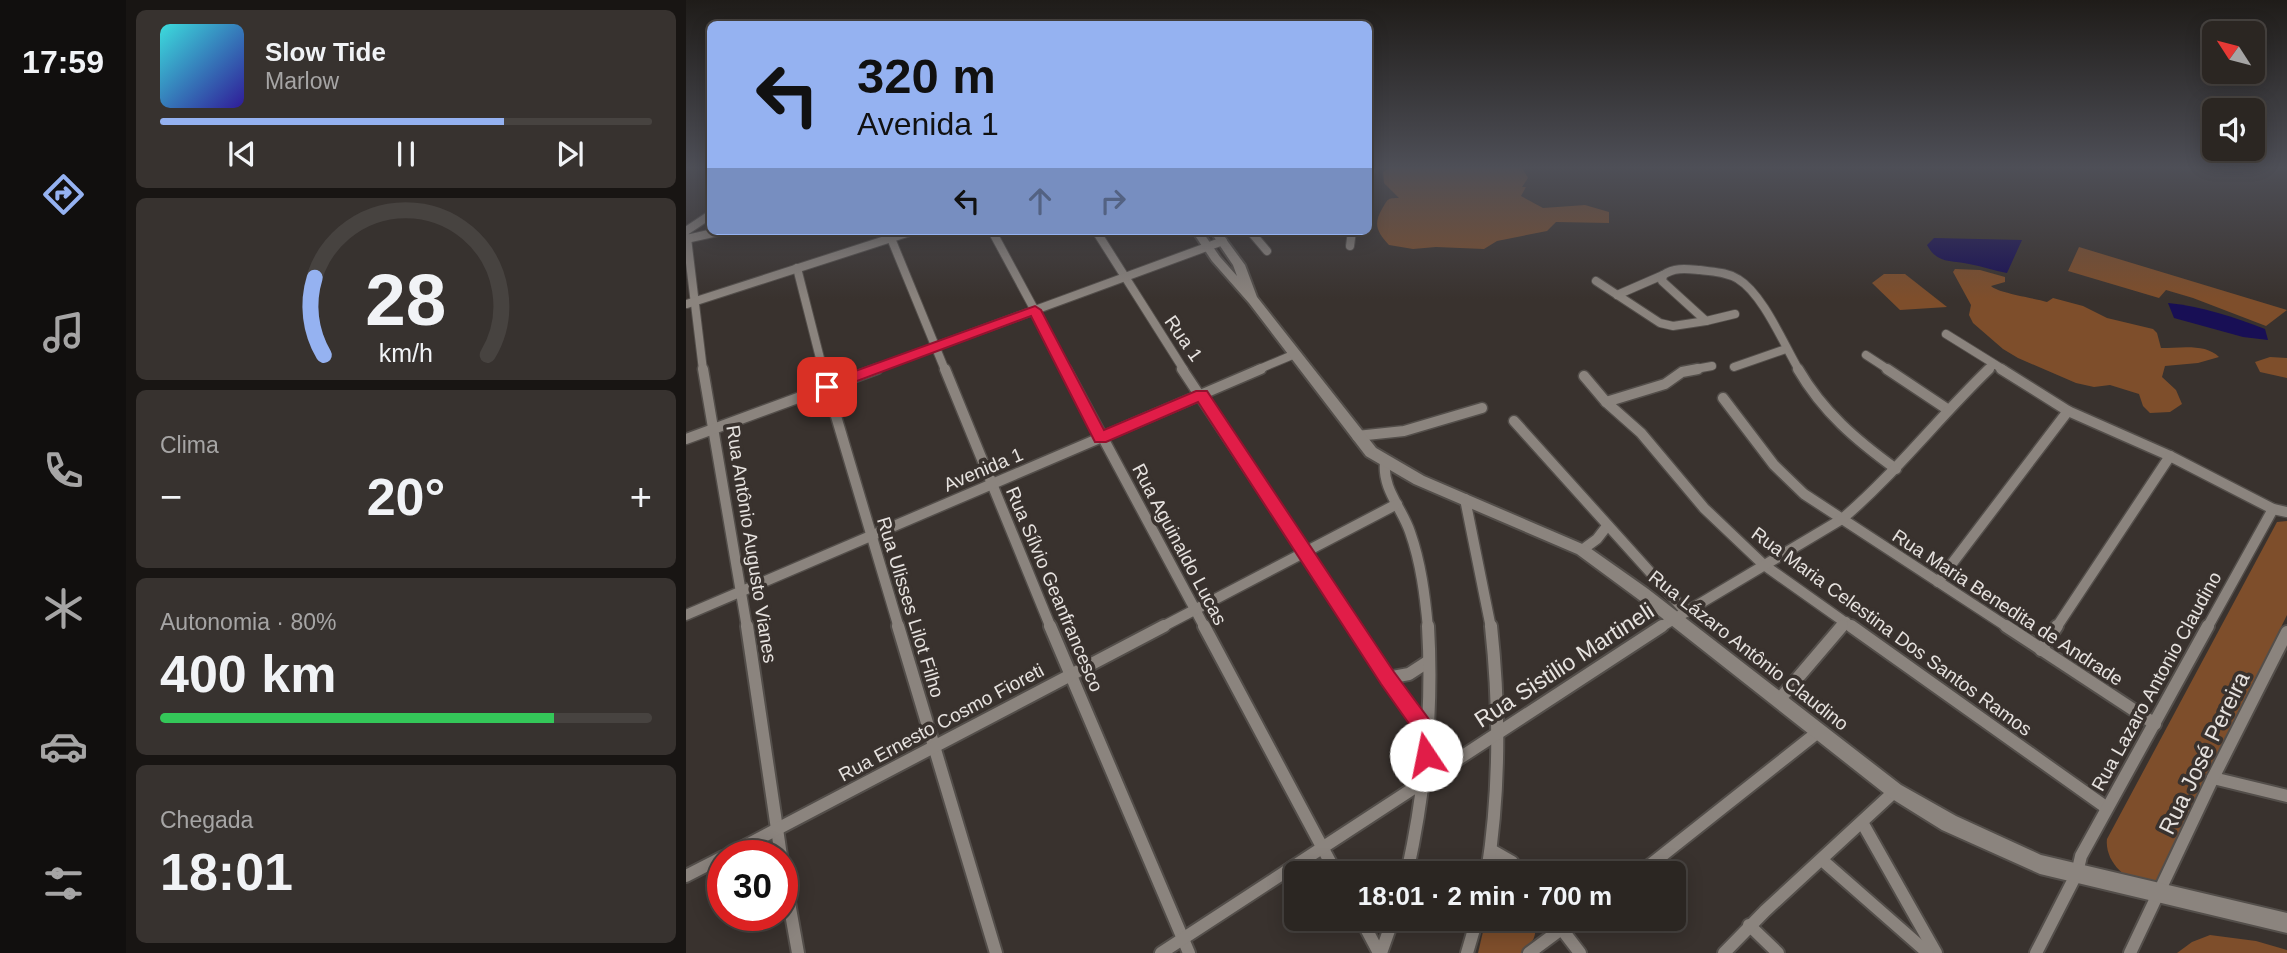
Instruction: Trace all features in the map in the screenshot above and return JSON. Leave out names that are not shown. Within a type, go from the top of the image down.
[{"type":"main road","name":"Rua Lázaro Antônio Claudino","points":[[1200,235],[1371,452],[1385,463],[1582,550],[1643,594],[1680,616],[1778,701],[1895,791],[1949,823],[2040,864],[2287,923]]},
{"type":"main road","name":"Rua Lázaro Antônio Claudino","points":[[1219,236],[1239,265],[1253,300]]},
{"type":"street","points":[[686,231],[707,217]]},
{"type":"street","points":[[686,238],[707,234]]},
{"type":"street","points":[[689,303],[889,235]]},
{"type":"street","name":"Rua Sílvio Geanfrancesco","points":[[889,235],[1189,953]]},
{"type":"street","name":"Rua Aguinaldo Lucas","points":[[994,235],[1330,861]]},
{"type":"street","name":"Rua 1","points":[[1098,235],[1140,306],[1201,394],[1387,678],[1427,732]]},
{"type":"street","points":[[1253,235],[1267,251]]},
{"type":"street","points":[[1350,246],[1351,235]]},
{"type":"street","points":[[686,439],[1208,246],[1219,236]]},
{"type":"street","name":"Rua Antônio Augusto Vianes","points":[[686,238],[689,303],[714,429],[723,501],[741,592],[779,840]]},
{"type":"street","name":"Rua Ulisses Lilot Filho","points":[[797,268],[827,387],[935,746],[978,902],[996,953]]},
{"type":"street","points":[[1617,295],[1670,270],[1729,274],[1748,287],[1760,301],[1786,349],[1832,417],[1896,469]]},
{"type":"street","points":[[1662,275],[1662,281],[1706,321]]},
{"type":"street","points":[[1596,281],[1660,323],[1673,326],[1735,314]]},
{"type":"street","points":[[1946,334],[2068,411],[2170,456],[2273,509],[2287,512]]},
{"type":"street","points":[[1734,367],[1786,349]]},
{"type":"street","name":"Avenida 1","points":[[686,615],[1295,354]]},
{"type":"street","points":[[1866,355],[1947,409]]},
{"type":"street","name":"Rua Sistilio Martineli","points":[[1161,953],[1324,849],[1424,779],[1499,731],[1680,616],[1842,519],[1896,469],[1947,409],[1993,365]]},
{"type":"street","points":[[1606,402],[1665,384],[1682,372],[1712,366]]},
{"type":"street","name":"Rua Maria Celestina Dos Santos Ramos","points":[[1584,376],[1606,402],[1641,433],[1704,508],[1764,565],[2108,808]]},
{"type":"street","name":"Rua Maria Benedita de Andrade","points":[[1723,398],[1774,465],[1804,494],[2155,724]]},
{"type":"street","points":[[1357,436],[1404,431],[1482,408]]},
{"type":"street","points":[[1938,582],[2068,411]]},
{"type":"street","points":[[1514,421],[1607,526],[1680,616]]},
{"type":"street","points":[[2041,650],[2170,456]]},
{"type":"street","points":[[1385,463],[1385,477],[1408,527],[1422,578],[1429,661],[1424,779],[1418,831],[1410,861]]},
{"type":"street","points":[[1465,499],[1490,620],[1499,731],[1489,861]]},
{"type":"street","name":"Rua Ernesto Cosmo Fioreti","points":[[757,840],[1397,505]]},
{"type":"street","name":"Rua Lazaro Antonio Claudino","points":[[2036,953],[2077,873],[2081,856],[2273,509]]},
{"type":"street","points":[[1582,550],[1607,526]]},
{"type":"street","points":[[1778,701],[1846,622]]},
{"type":"street","name":"Rua José Pereira","points":[[2130,953],[2213,778],[2287,632]]},
{"type":"street","points":[[1387,678],[1409,674],[1429,661]]},
{"type":"street","points":[[1655,861],[1818,732]]},
{"type":"street","points":[[2213,778],[2287,796]]},
{"type":"street","points":[[1724,953],[1749,925],[1863,824],[1895,791]]},
{"type":"street","points":[[1863,824],[1936,953]]},
{"type":"street","points":[[1491,850],[1510,861]]},
{"type":"street","points":[[1822,860],[1928,953]]},
{"type":"street","name":"Rua Ernesto Cosmo Fioreti","points":[[686,876],[707,866]]},
{"type":"street","points":[[1749,925],[1778,953]]},
{"type":"street","points":[[794,931],[798,953]]},
{"type":"street","points":[[1368,931],[1380,953]]},
{"type":"street","points":[[1380,953],[1388,931]]},
{"type":"street","points":[[1467,953],[1473,931]]},
{"type":"street","points":[[1530,953],[1551,931]]},
{"type":"street","points":[[1563,931],[1580,953]]},
{"type":"shaded area","points":[[1381,210],[1604,210],[1609,212],[1609,223],[1556,222],[1547,231],[1497,241],[1484,249],[1413,249],[1389,245],[1379,232]]},
{"type":"shaded area","points":[[1934,238],[2022,240],[2007,273],[1940,258],[1927,245]]},
{"type":"shaded area","points":[[2079,247],[2287,310],[2266,326],[2166,290],[2159,298],[2068,271]]},
{"type":"shaded area","points":[[1955,269],[1980,270],[2005,277],[2005,282],[1991,286],[2001,291],[2047,302],[2053,298],[2083,306],[2107,318],[2153,329],[2157,333],[2161,348],[2200,348],[2219,357],[2198,363],[2165,366],[2162,377],[2176,390],[2182,404],[2170,412],[2150,413],[2143,406],[2139,394],[2110,385],[2094,387],[2076,383],[2003,349],[1973,323],[1969,315],[1971,305],[1953,272]]},
{"type":"shaded area","points":[[1884,274],[1905,274],[1947,307],[1900,310],[1872,283]]},
{"type":"shaded area","points":[[2168,303],[2205,309],[2265,329],[2268,340],[2243,337],[2174,318]]},
{"type":"shaded area","points":[[2270,357],[2287,358],[2287,378],[2260,372],[2255,362]]},
{"type":"shaded area","points":[[2287,521],[2287,615],[2157,880],[2148,882],[2130,878],[2115,866],[2107,848],[2107,839],[2277,522]]},
{"type":"shaded area","points":[[1483,931],[1535,931],[1529,946],[1521,953],[1478,953]]},
{"type":"shaded area","points":[[2210,935],[2256,941],[2287,950],[2287,953],[2177,953],[2192,942]]},
{"type":"route","points":[[827,387],[1035,310],[1101,438],[1201,394],[1387,678],[1427,732],[1426,755]]}]
